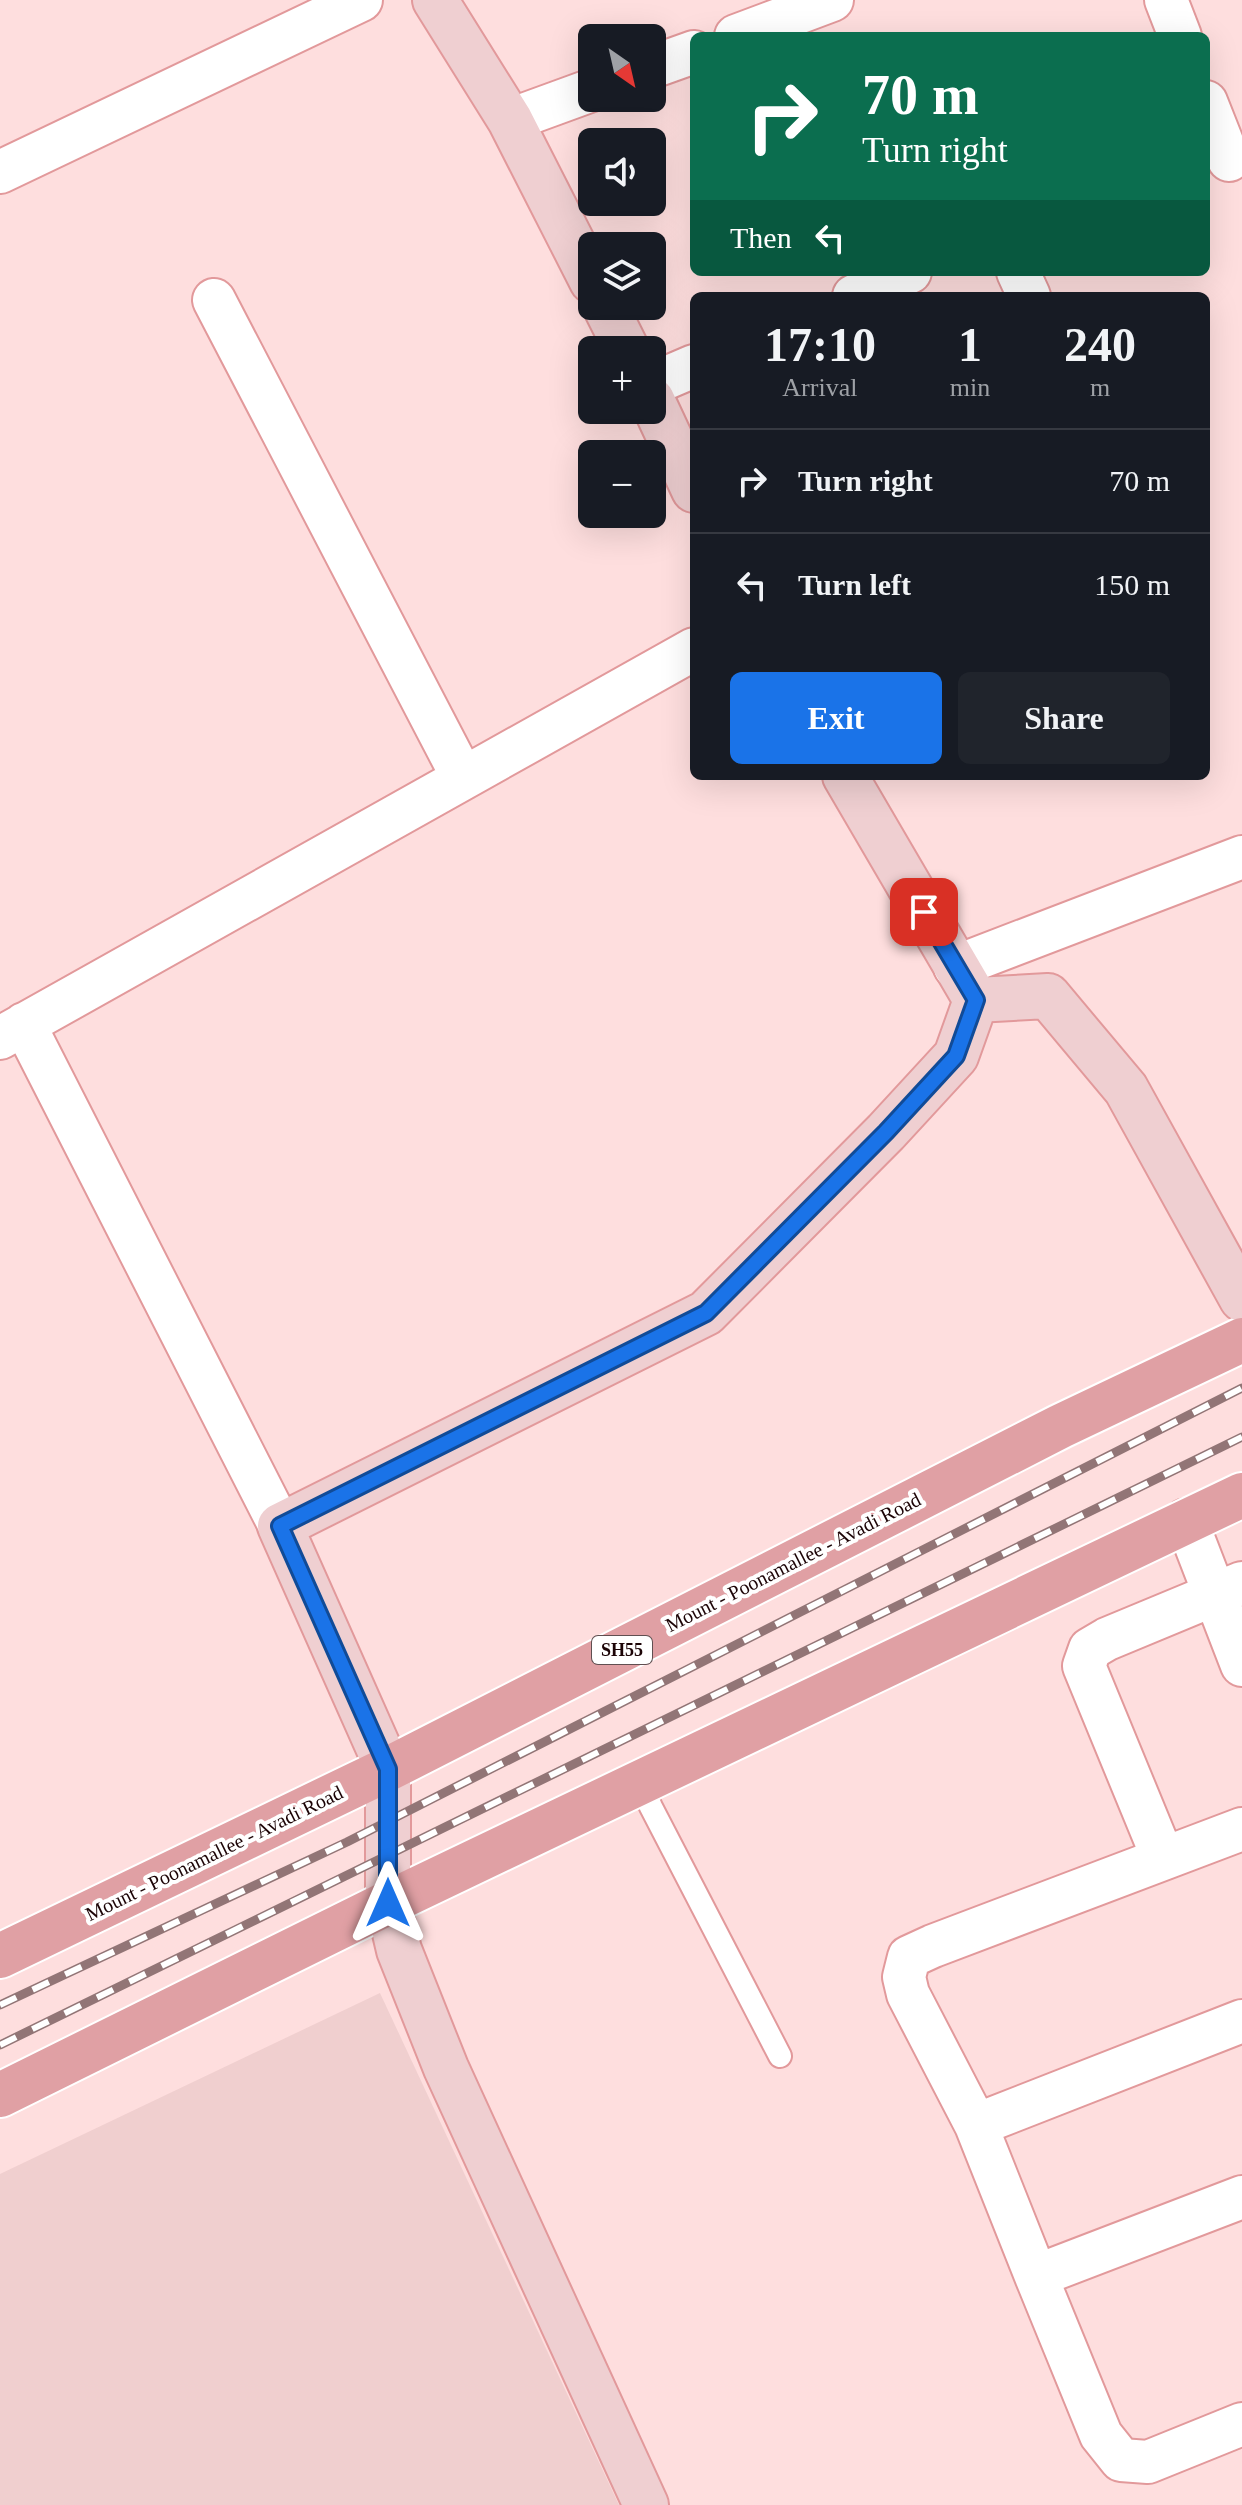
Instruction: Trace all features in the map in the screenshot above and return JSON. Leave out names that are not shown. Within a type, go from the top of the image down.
[{"type":"main road","name":"Mount - Poonamallee - Avadi Road","points":[[0,1956],[388,1769],[1061,1426],[1242,1340]]},
{"type":"main road","points":[[0,2095],[388,1903],[1242,1495]]},
{"type":"street","points":[[0,172],[361,0]]},
{"type":"street","points":[[435,0],[510,120],[578,254]]},
{"type":"street","points":[[747,32],[832,0]]},
{"type":"street","points":[[1166,0],[1178,32]]},
{"type":"street","points":[[666,62],[690,53]]},
{"type":"street","points":[[510,120],[578,95]]},
{"type":"street","points":[[1210,114],[1226,161]]},
{"type":"street","points":[[863,292],[901,276]]},
{"type":"street","points":[[214,300],[463,778]]},
{"type":"street","points":[[666,378],[690,368]]},
{"type":"street","points":[[663,424],[690,481]]},
{"type":"street","points":[[646,2505],[446,2068],[399,1950],[388,1903],[388,1769],[280,1526],[12,1031],[690,651]]},
{"type":"street","points":[[280,1526],[706,1313],[886,1132],[956,1056],[966,983],[847,780]]},
{"type":"street","points":[[966,983],[1242,857]]},
{"type":"street","points":[[966,983],[1048,996],[1126,1089],[1242,1299]]},
{"type":"street","points":[[1186,1520],[1228,1589],[1242,1665]]},
{"type":"street","points":[[1163,1858],[1084,1666],[1090,1649],[1098,1644],[1228,1589]]},
{"type":"street","points":[[1242,1829],[933,1946],[909,1957],[904,1977],[908,1994],[976,2125],[1101,2435],[1121,2460],[1148,2462],[1242,2424]]},
{"type":"street","points":[[976,2125],[1242,2021]]},
{"type":"street","points":[[1036,2276],[1242,2197]]},
{"type":"lane","points":[[640,1782],[780,2056]]},
{"type":"shaded area","points":[[380,1993],[619,2505],[0,2505],[0,2174]]},
{"type":"railway","points":[[0,2005],[347,1842],[1242,1388]]},
{"type":"railway","points":[[0,2045],[1242,1437]]},
{"type":"route","points":[[388,1903],[388,1769],[280,1526],[706,1313],[886,1132],[956,1056],[976,1000],[924,912]]}]
